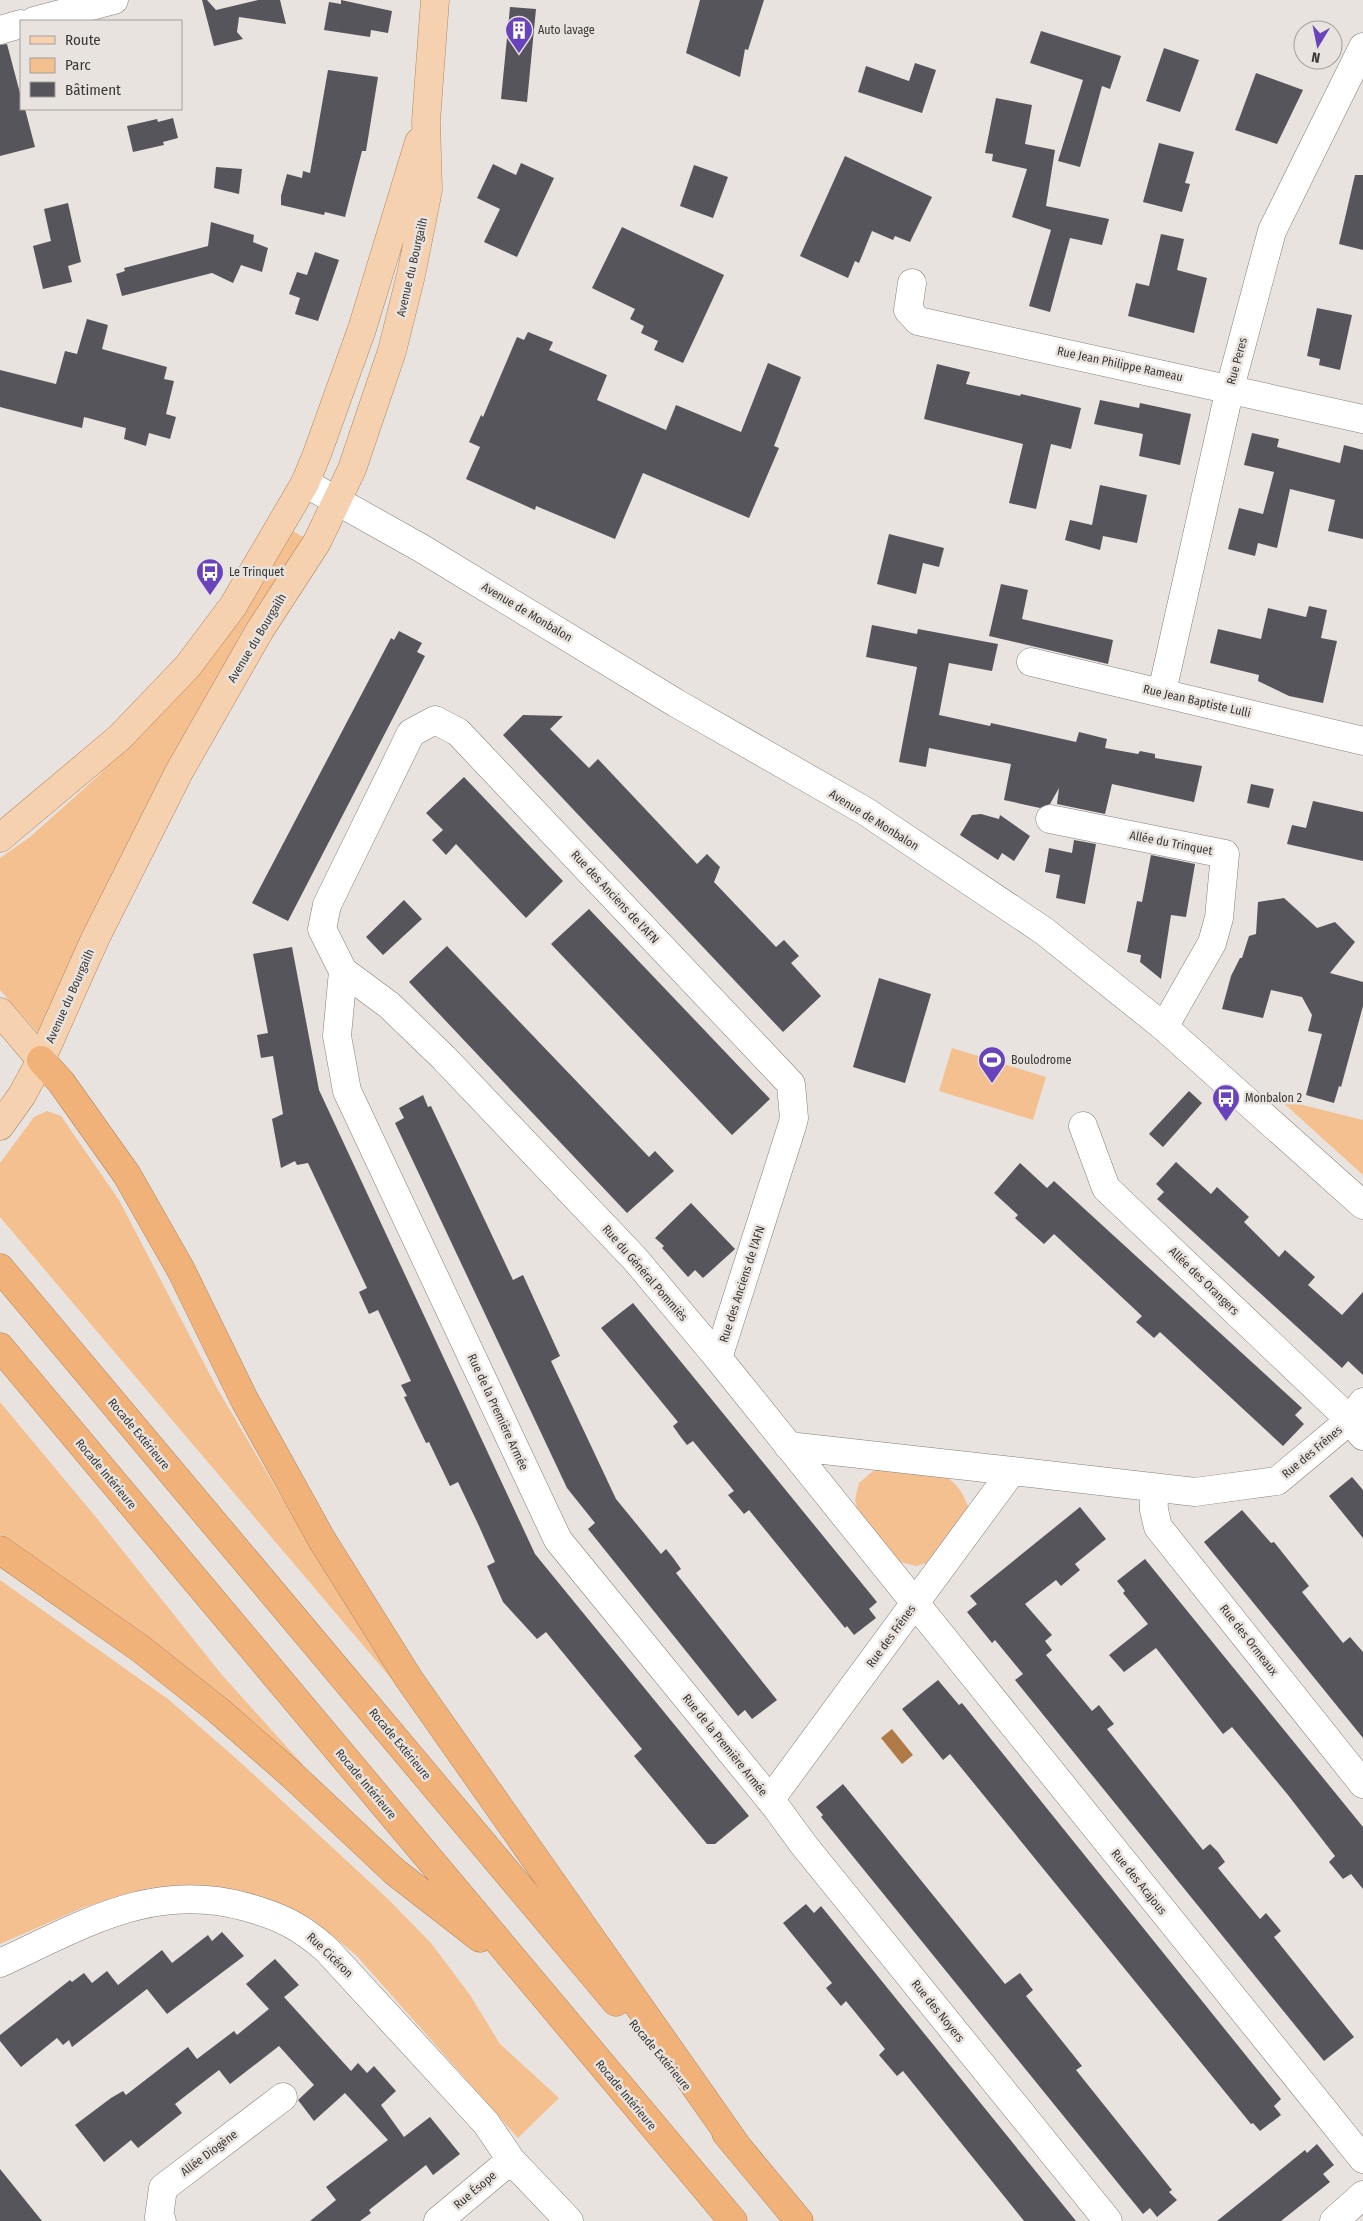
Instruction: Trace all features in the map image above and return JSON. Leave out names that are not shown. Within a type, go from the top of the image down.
[{"type":"highway","points":[[41,1060],[61,1082],[127,1175],[181,1270],[244,1399],[317,1532],[409,1679],[737,2146]]},
{"type":"highway","name":"Rocade Extérieure","points":[[0,1268],[799,2221]]},
{"type":"highway","name":"Rocade Intérieure","points":[[0,1347],[733,2221]]},
{"type":"highway","points":[[0,1550],[141,1649],[219,1710],[292,1775],[395,1872],[522,1970]]},
{"type":"main road","name":"Avenue du Bourgailh","points":[[0,1126],[22,1095],[41,1060],[95,939],[179,772],[260,630],[317,542],[352,469],[392,351],[412,275],[428,190],[426,121],[435,0]]},
{"type":"main road","name":"Avenue du Bourgailh","points":[[0,838],[120,737],[188,666],[232,606],[305,483],[362,329],[426,121]]},
{"type":"main road","points":[[0,1012],[41,1060]]},
{"type":"street","points":[[38,20],[114,0]]},
{"type":"street","points":[[0,30],[20,24]]},
{"type":"street","name":"Rue Peres","points":[[1162,692],[1230,388],[1272,231],[1363,47]]},
{"type":"street","name":"Rue Jean Philippe Rameau","points":[[912,283],[908,310],[918,321],[1230,388],[1363,419]]},
{"type":"street","name":"Avenue de Monbalon","points":[[305,483],[421,548],[676,703],[865,811],[1044,931],[1164,1027],[1363,1205]]},
{"type":"street","name":"Rue Jean Baptiste Lulli","points":[[1031,662],[1363,741]]},
{"type":"street","name":"Rue des Anciens de l'AFN","points":[[343,971],[322,929],[327,905],[412,733],[435,720],[458,732],[791,1084],[794,1118],[792,1126],[718,1358]]},
{"type":"street","name":"Allée du Trinquet","points":[[1050,819],[1225,854],[1219,918],[1212,943],[1164,1027]]},
{"type":"street","name":"Rue du Général Pommiès","points":[[343,971],[389,1005],[444,1058],[635,1259],[718,1358],[915,1604]]},
{"type":"street","name":"Rue de la Première Armée","points":[[343,971],[337,1036],[347,1090],[558,1540],[770,1800]]},
{"type":"street","name":"Allée des Orangers","points":[[1083,1126],[1106,1188],[1359,1419]]},
{"type":"street","name":"Rue des Frênes","points":[[788,1446],[1153,1489],[1195,1492],[1277,1481],[1359,1419]]},
{"type":"street","name":"Rue des Frênes","points":[[770,1800],[1012,1471]]},
{"type":"street","name":"Rue des Ormeaux","points":[[1153,1489],[1154,1510],[1158,1526],[1363,1784]]},
{"type":"street","name":"Rue des Acajous","points":[[915,1604],[1363,2159]]},
{"type":"street","name":"Rue des Noyers","points":[[770,1800],[1108,2221]]},
{"type":"street","name":"Rue Cicéron","points":[[0,1963],[98,1917],[149,1902],[178,1898],[218,1900],[284,1919],[307,1932],[326,1949],[486,2123],[511,2160],[569,2221]]},
{"type":"street","name":"Allée Diogène","points":[[162,2221],[159,2217],[163,2188],[283,2096]]},
{"type":"street","name":"Rue Ésope","points":[[438,2221],[511,2160]]},
{"type":"street","points":[[1334,2221],[1363,2195]]},
{"type":"green space","points":[[291,530],[305,538],[39,1034],[0,990],[0,858],[30,837],[98,776],[152,722]]},
{"type":"green space","name":"Boulodrome","points":[[952,1048],[1046,1077],[1033,1120],[939,1091]]},
{"type":"green space","points":[[1279,1099],[1363,1120],[1363,1175]]},
{"type":"green space","points":[[47,1111],[61,1116],[119,1200],[217,1388],[297,1524],[347,1603],[401,1679],[395,1683],[0,1217],[0,1163],[34,1117]]},
{"type":"green space","points":[[0,1402],[95,1516],[222,1675],[303,1765],[299,1770],[126,1625],[0,1534]]},
{"type":"green space","points":[[882,1468],[935,1473],[946,1477],[963,1494],[969,1509],[934,1561],[916,1566],[896,1561],[859,1515],[855,1500],[859,1483],[873,1471]]},
{"type":"green space","points":[[0,1580],[168,1699],[239,1761],[388,1899],[431,1943],[470,1995],[500,2044],[559,2098],[518,2138],[356,1955],[312,1919],[269,1900],[201,1885],[149,1888],[82,1908],[0,1944]]},
{"type":"shaded area","points":[[892,1729],[913,1755],[902,1764],[881,1738]]},
{"type":"building","points":[[202,0],[207,0],[216,10],[258,0],[280,0],[286,24],[239,17],[237,32],[243,39],[214,46]]},
{"type":"building","points":[[341,0],[392,11],[388,33],[371,30],[370,37],[324,30],[329,2],[341,4]]},
{"type":"building","points":[[700,0],[764,0],[748,50],[745,49],[740,77],[686,53]]},
{"type":"building","name":"Auto lavage","points":[[510,7],[536,9],[527,102],[501,99]]},
{"type":"building","points":[[1041,31],[1121,56],[1110,89],[1102,86],[1080,167],[1058,161],[1083,80],[1030,63]]},
{"type":"building","points":[[7,44],[20,93],[20,110],[25,110],[35,147],[0,156],[0,45]]},
{"type":"building","points":[[1164,48],[1199,60],[1180,112],[1146,101]]},
{"type":"building","points":[[915,63],[936,70],[922,113],[858,92],[866,66],[909,81]]},
{"type":"building","points":[[328,70],[378,77],[366,151],[362,151],[345,217],[325,212],[324,215],[281,205],[281,196],[287,174],[302,178],[303,171],[310,173]]},
{"type":"building","points":[[1256,73],[1303,90],[1277,144],[1235,130]]},
{"type":"building","points":[[996,98],[1032,105],[1025,144],[1055,150],[1046,206],[1109,219],[1102,245],[1070,238],[1050,312],[1029,306],[1051,230],[1012,217],[1027,169],[992,161],[993,154],[985,153]]},
{"type":"building","points":[[173,118],[178,138],[163,142],[164,145],[133,152],[127,126],[157,119],[158,122]]},
{"type":"building","points":[[1159,143],[1194,152],[1185,183],[1190,184],[1182,212],[1143,202]]},
{"type":"building","points":[[845,156],[932,197],[910,242],[895,236],[893,240],[872,231],[859,263],[855,261],[848,278],[800,256]]},
{"type":"building","points":[[521,163],[554,178],[517,257],[484,242],[500,209],[477,198],[493,164],[516,175]]},
{"type":"building","points":[[694,165],[728,177],[713,218],[680,206]]},
{"type":"building","points":[[216,167],[242,169],[239,194],[214,188]]},
{"type":"building","points":[[1355,175],[1363,175],[1363,250],[1339,244]]},
{"type":"building","points":[[68,203],[81,262],[68,266],[72,282],[43,289],[33,246],[51,241],[44,209]]},
{"type":"building","points":[[211,222],[254,235],[253,242],[268,248],[262,272],[241,265],[233,283],[212,273],[122,296],[116,274],[125,271],[124,268],[208,246]]},
{"type":"building","points":[[622,227],[724,275],[683,363],[654,350],[658,341],[641,333],[644,326],[630,319],[635,309],[592,288]]},
{"type":"building","points":[[1161,234],[1184,239],[1177,270],[1207,278],[1194,333],[1128,316],[1136,283],[1149,286]]},
{"type":"building","points":[[315,252],[339,260],[318,321],[295,314],[300,298],[289,294],[297,272],[307,275]]},
{"type":"building","points":[[1317,308],[1352,315],[1340,370],[1319,365],[1320,359],[1307,356]]},
{"type":"building","points":[[87,319],[108,325],[102,349],[167,367],[164,379],[174,381],[166,414],[176,417],[170,439],[149,433],[146,446],[124,439],[126,428],[84,417],[82,428],[0,407],[0,370],[56,384],[65,351],[77,354]]},
{"type":"building","points":[[528,332],[553,342],[549,350],[607,375],[597,400],[666,430],[676,405],[741,432],[768,363],[801,377],[774,446],[779,448],[749,518],[643,473],[615,539],[536,506],[535,510],[466,479],[480,447],[469,442],[481,415],[483,417],[517,337],[524,340]]},
{"type":"building","points":[[937,364],[970,372],[966,384],[1081,408],[1071,449],[1051,444],[1036,509],[1009,503],[1023,444],[924,419]]},
{"type":"building","points":[[1100,400],[1139,408],[1140,403],[1191,414],[1180,465],[1139,456],[1143,434],[1094,424]]},
{"type":"building","points":[[1252,433],[1279,439],[1277,447],[1340,463],[1344,445],[1363,450],[1363,539],[1328,531],[1335,500],[1290,489],[1277,548],[1258,543],[1255,556],[1228,549],[1239,508],[1263,514],[1274,472],[1244,465]]},
{"type":"building","points":[[1100,485],[1147,495],[1137,543],[1103,536],[1100,550],[1065,540],[1070,520],[1092,525]]},
{"type":"building","points":[[889,534],[944,548],[939,567],[923,563],[916,594],[877,584]]},
{"type":"building","points":[[1001,584],[1028,590],[1022,619],[1113,640],[1108,664],[989,636]]},
{"type":"building","points":[[1309,606],[1327,610],[1321,638],[1337,641],[1323,703],[1289,696],[1258,681],[1259,675],[1210,663],[1218,629],[1261,639],[1268,608],[1306,617]]},
{"type":"building","points":[[872,625],[917,634],[918,629],[998,644],[992,671],[949,663],[939,715],[990,726],[991,723],[1076,742],[1079,732],[1107,739],[1105,748],[1138,754],[1140,751],[1155,754],[1155,758],[1202,766],[1194,802],[1112,784],[1105,814],[1057,804],[1059,788],[1050,804],[1040,808],[1004,800],[1011,764],[929,748],[926,767],[899,762],[917,667],[866,657]]},
{"type":"building","points":[[399,631],[422,643],[417,652],[425,656],[288,921],[252,903],[391,638],[394,640]]},
{"type":"building","points":[[523,715],[563,716],[550,729],[589,768],[598,759],[697,864],[707,854],[720,867],[714,882],[776,947],[784,940],[799,956],[791,963],[821,996],[783,1032],[503,735]]},
{"type":"building","points":[[464,777],[563,881],[526,918],[456,844],[446,855],[432,840],[443,830],[426,813]]},
{"type":"building","points":[[1251,784],[1274,789],[1269,808],[1247,803]]},
{"type":"building","points":[[1313,801],[1363,812],[1363,861],[1287,844],[1292,825],[1306,828]]},
{"type":"building","points":[[981,814],[999,819],[1000,815],[1030,836],[1014,861],[1002,853],[998,860],[960,835],[972,815]]},
{"type":"building","points":[[1074,840],[1096,844],[1085,904],[1056,898],[1060,875],[1045,872],[1049,848],[1072,853]]},
{"type":"building","points":[[1151,855],[1195,864],[1186,917],[1171,915],[1161,979],[1140,962],[1141,955],[1127,952],[1137,901],[1142,902]]},
{"type":"building","points":[[1284,898],[1317,928],[1335,922],[1355,942],[1330,973],[1363,982],[1363,1006],[1341,1087],[1339,1086],[1334,1103],[1306,1095],[1322,1034],[1308,1031],[1312,1015],[1302,997],[1271,990],[1263,1018],[1222,1009],[1231,976],[1240,958],[1242,958],[1249,936],[1256,934],[1258,902]]},
{"type":"building","points":[[404,900],[422,919],[383,955],[366,937]]},
{"type":"building","points":[[589,909],[770,1099],[732,1135],[551,944]]},
{"type":"building","points":[[447,946],[649,1157],[655,1151],[674,1171],[627,1213],[409,982]]},
{"type":"building","points":[[292,947],[319,1090],[535,1554],[749,1816],[715,1844],[707,1844],[634,1756],[642,1749],[546,1632],[537,1639],[503,1602],[487,1566],[495,1562],[458,1482],[450,1486],[429,1442],[426,1443],[404,1397],[407,1396],[401,1385],[411,1381],[378,1310],[369,1314],[359,1292],[367,1288],[308,1163],[297,1165],[295,1161],[281,1168],[272,1119],[283,1114],[273,1056],[261,1058],[257,1035],[268,1033],[253,954]]},
{"type":"building","points":[[879,978],[931,994],[905,1083],[853,1067]]},
{"type":"building","points":[[1189,1091],[1202,1103],[1163,1147],[1149,1134]]},
{"type":"building","points":[[423,1095],[428,1107],[431,1106],[513,1280],[523,1275],[560,1356],[551,1361],[616,1499],[661,1554],[666,1549],[681,1569],[676,1573],[777,1700],[752,1719],[745,1710],[738,1716],[588,1529],[595,1523],[567,1488],[395,1123],[404,1118],[399,1108]]},
{"type":"building","points":[[1176,1162],[1211,1194],[1217,1187],[1249,1217],[1244,1222],[1279,1257],[1285,1250],[1315,1277],[1308,1285],[1342,1315],[1363,1292],[1363,1375],[1348,1361],[1342,1368],[1157,1199],[1164,1192],[1156,1184]]},
{"type":"building","points":[[1020,1163],[1047,1188],[1054,1181],[1302,1408],[1295,1415],[1304,1424],[1283,1446],[1160,1332],[1154,1338],[1136,1322],[1142,1316],[1054,1234],[1044,1244],[1015,1218],[1018,1215],[994,1193]]},
{"type":"building","points":[[691,1203],[735,1249],[703,1278],[695,1270],[688,1277],[662,1248],[664,1246],[655,1238]]},
{"type":"building","points":[[633,1303],[877,1602],[869,1609],[876,1618],[854,1635],[847,1626],[845,1628],[749,1510],[744,1514],[728,1495],[734,1491],[693,1441],[687,1445],[673,1426],[678,1422],[601,1328]]},
{"type":"building","points":[[1352,1477],[1363,1490],[1363,1538],[1329,1496]]},
{"type":"building","points":[[1080,1507],[1106,1539],[1075,1564],[1080,1570],[1061,1586],[1056,1580],[1025,1604],[1052,1635],[1045,1641],[1052,1650],[1046,1655],[1092,1711],[1099,1705],[1114,1724],[1107,1729],[1203,1850],[1210,1844],[1218,1852],[1225,1862],[1218,1868],[1260,1919],[1266,1913],[1281,1931],[1274,1937],[1354,2037],[1324,2061],[1015,1680],[1023,1674],[995,1640],[992,1643],[967,1612],[977,1604],[970,1596]]},
{"type":"building","points":[[1242,1510],[1271,1543],[1274,1542],[1309,1586],[1302,1592],[1343,1643],[1350,1637],[1363,1652],[1363,1738],[1204,1542]]},
{"type":"building","points":[[1145,1559],[1363,1827],[1363,1889],[1351,1874],[1343,1879],[1329,1862],[1335,1856],[1288,1795],[1232,1727],[1223,1734],[1156,1648],[1124,1672],[1109,1655],[1148,1624],[1123,1593],[1125,1591],[1117,1581]]},
{"type":"building","points":[[938,1680],[959,1705],[962,1703],[1281,2099],[1274,2106],[1281,2115],[1260,2131],[1253,2123],[1251,2124],[950,1754],[943,1760],[902,1709]]},
{"type":"building","points":[[843,1784],[1005,1984],[1020,1973],[1033,1990],[1026,1996],[1082,2066],[1076,2070],[1172,2190],[1169,2192],[1177,2200],[1157,2217],[1150,2208],[1143,2214],[821,1817],[823,1815],[816,1807]]},
{"type":"building","points":[[806,1904],[814,1913],[821,1906],[1076,2221],[1024,2221],[903,2071],[897,2076],[879,2055],[885,2049],[846,2001],[841,2006],[826,1988],[832,1983],[783,1923]]},
{"type":"building","points":[[222,1932],[244,1956],[167,2014],[147,1989],[72,2047],[69,2040],[63,2045],[57,2038],[21,2067],[0,2041],[0,2035],[70,1980],[72,1982],[84,1973],[92,1983],[107,1971],[118,1985],[162,1950],[172,1963],[208,1935],[212,1941]]},
{"type":"building","points":[[275,1959],[299,1985],[284,1997],[351,2071],[358,2063],[367,2073],[374,2066],[396,2091],[381,2105],[404,2137],[430,2117],[460,2154],[433,2175],[426,2165],[369,2210],[371,2213],[360,2221],[310,2221],[336,2200],[326,2187],[388,2140],[345,2093],[314,2121],[298,2100],[314,2085],[279,2046],[230,2084],[219,2070],[175,2104],[182,2113],[138,2148],[131,2140],[104,2162],[75,2125],[111,2098],[123,2091],[126,2095],[188,2047],[197,2059],[234,2031],[237,2035],[269,2009],[246,1984]]},
{"type":"building","points":[[1317,2144],[1334,2165],[1323,2174],[1330,2182],[1281,2221],[1217,2221],[1305,2150],[1307,2153]]},
{"type":"building","points":[[0,2169],[42,2221],[0,2221]]},
{"type":"place","name":"Auto lavage","points":[[519,54]]},
{"type":"place","name":"Le Trinquet","points":[[210,596]]},
{"type":"place","name":"Boulodrome","points":[[992,1084]]},
{"type":"place","name":"Monbalon 2","points":[[1226,1122]]}]
